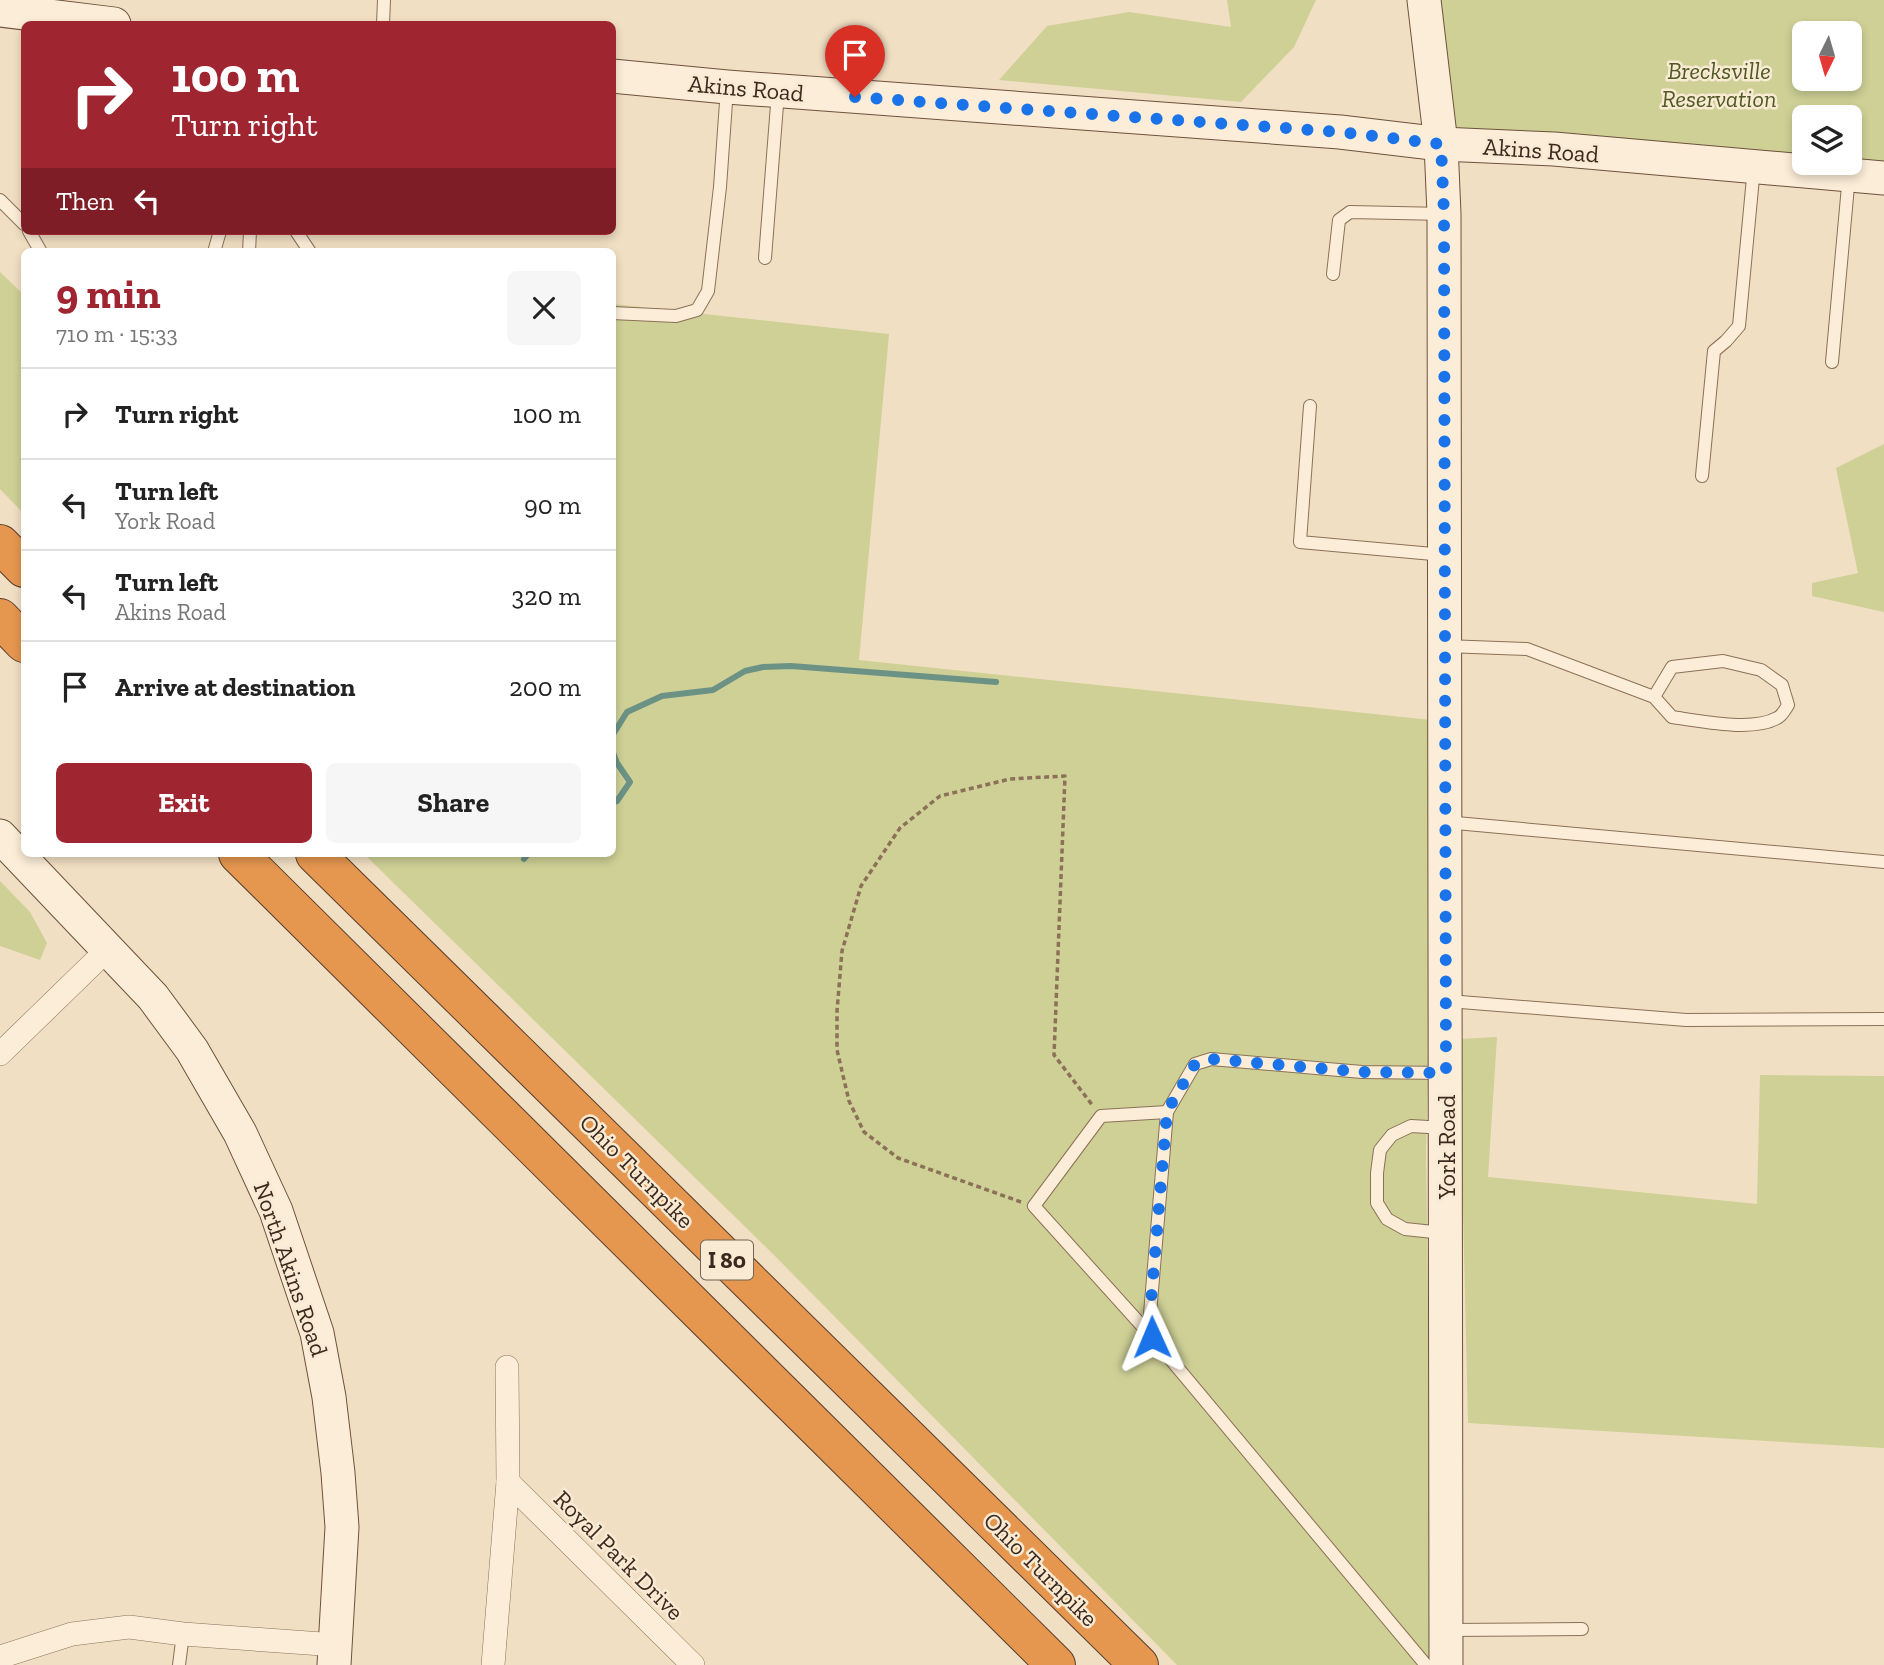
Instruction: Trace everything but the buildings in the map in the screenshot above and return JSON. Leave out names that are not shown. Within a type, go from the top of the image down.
[{"type":"highway","points":[[0,544],[21,565]]},
{"type":"highway","points":[[0,618],[21,640]]},
{"type":"highway","name":"I 80","points":[[241,857],[1056,1665]]},
{"type":"highway","name":"Ohio Turnpike","points":[[318,857],[1139,1665]]},
{"type":"street","name":"York Road","points":[[1424,0],[1441,144],[1444,214],[1446,1665]]},
{"type":"street","points":[[0,10],[52,20]]},
{"type":"street","name":"Akins Road","points":[[616,76],[727,88],[1340,132],[1441,144],[1554,149],[1792,170]]},
{"type":"street","name":"Akins Road","points":[[1849,175],[1884,178]]},
{"type":"street","name":"North Akins Road","points":[[0,836],[153,997],[192,1050],[240,1133],[276,1211],[317,1333],[329,1397],[342,1527],[335,1655]]},
{"type":"street","points":[[0,1054],[108,949]]},
{"type":"street","points":[[493,1665],[508,1482],[508,1367]]},
{"type":"street","name":"Royal Park Drive","points":[[508,1482],[693,1665]]},
{"type":"street","points":[[0,1657],[72,1634],[130,1627],[335,1655]]},
{"type":"lane","points":[[383,21],[384,0]]},
{"type":"lane","points":[[616,313],[676,316],[697,310],[708,291],[720,187],[727,88]]},
{"type":"lane","points":[[765,258],[778,91]]},
{"type":"lane","points":[[1702,476],[1714,351],[1740,326],[1754,167]]},
{"type":"lane","points":[[1832,362],[1849,175]]},
{"type":"lane","points":[[0,200],[21,221]]},
{"type":"lane","points":[[1333,274],[1339,220],[1350,212],[1444,214]]},
{"type":"lane","points":[[1310,406],[1300,542],[1445,555]]},
{"type":"lane","points":[[1445,646],[1527,649],[1654,697],[1672,717],[1757,725],[1779,718],[1788,705],[1783,685],[1761,670],[1723,661],[1672,667],[1654,697]]},
{"type":"lane","points":[[1445,822],[1884,862]]},
{"type":"lane","points":[[1445,1001],[1686,1020],[1884,1019]]},
{"type":"lane","points":[[1152,1337],[1150,1314],[1167,1111],[1195,1064],[1211,1059],[1362,1072],[1446,1073]]},
{"type":"lane","points":[[1167,1111],[1101,1116],[1034,1206],[1152,1337],[1426,1665]]},
{"type":"lane","points":[[1446,1128],[1410,1126],[1392,1135],[1380,1150],[1377,1173],[1377,1203],[1387,1219],[1405,1229],[1446,1233]]},
{"type":"lane","points":[[1446,1630],[1582,1629]]},
{"type":"lane","points":[[179,1665],[183,1634]]},
{"type":"path","points":[[1034,1206],[898,1158],[864,1132],[849,1101],[837,1050],[842,951],[861,886],[900,828],[940,796],[1010,779],[1065,776],[1054,1055],[1101,1116]]},
{"type":"green space","points":[[1227,0],[1316,0],[1294,47],[1241,102],[999,80],[1047,26],[1129,12],[1231,27]]},
{"type":"green space","name":"Brecksville Reservation","points":[[1424,0],[1884,0],[1884,183],[1443,146]]},
{"type":"green space","points":[[0,272],[21,292],[21,511],[0,489]]},
{"type":"green space","points":[[616,304],[889,334],[859,660],[1431,720],[1431,970],[1426,1150],[1433,1665],[1177,1665],[776,1257],[367,857],[616,857]]},
{"type":"green space","points":[[1884,444],[1884,612],[1812,596],[1812,583],[1858,573],[1836,468]]},
{"type":"green space","points":[[0,881],[30,912],[47,943],[40,960],[0,946]]},
{"type":"green space","points":[[1497,1037],[1488,1177],[1757,1204],[1760,1075],[1884,1076],[1884,1448],[1468,1423],[1459,1039]]},
{"type":"waterway","points":[[616,730],[627,712],[662,696],[713,690],[745,671],[763,667],[791,666],[996,682]]},
{"type":"waterway","points":[[616,760],[630,782],[616,801]]},
{"type":"route","points":[[855,97],[1340,132],[1441,144],[1444,214],[1446,1073],[1362,1072],[1211,1059],[1195,1064],[1167,1111],[1150,1314],[1152,1337]]}]
